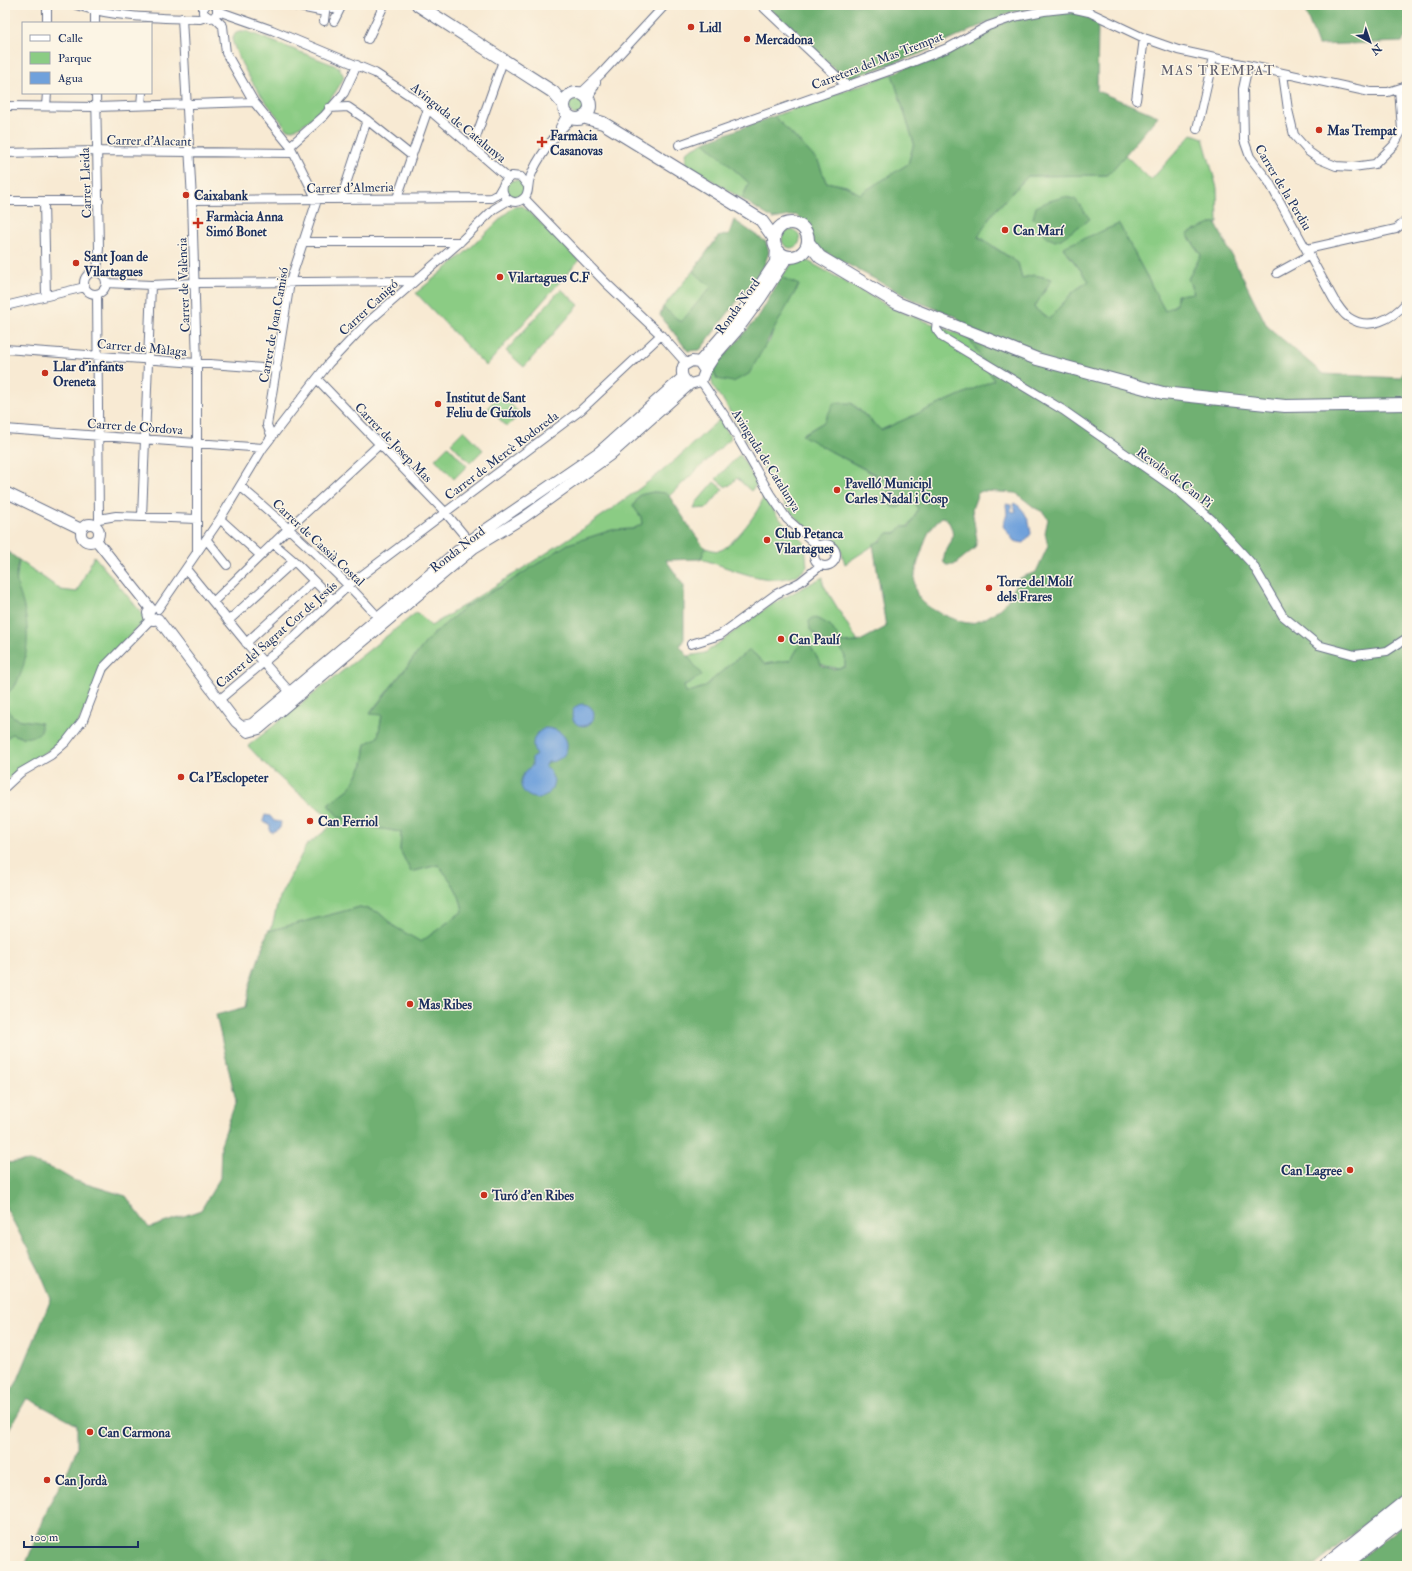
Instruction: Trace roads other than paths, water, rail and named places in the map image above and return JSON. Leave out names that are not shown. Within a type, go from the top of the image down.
[{"type":"highway","points":[[1326,1566],[1407,1500]]},
{"type":"highway","points":[[1342,1566],[1407,1515]]},
{"type":"main road","points":[[408,5],[484,52],[503,61],[577,106],[602,123],[761,220],[782,225]]},
{"type":"main road","points":[[418,5],[486,47],[503,61]]},
{"type":"main road","points":[[761,220],[780,253],[795,256],[820,257]]},
{"type":"main road","points":[[775,244],[775,233],[782,225],[787,223],[798,224],[806,231],[808,242],[807,247],[795,256]]},
{"type":"main road","points":[[808,242],[820,257],[897,303],[1037,359],[1163,393],[1285,406],[1407,404]]},
{"type":"street","points":[[47,22],[48,5]]},
{"type":"street","points":[[76,5],[95,8],[142,21],[182,18],[210,11],[223,26],[226,53],[254,102],[291,150],[317,200]]},
{"type":"street","points":[[290,5],[325,12],[324,21]]},
{"type":"street","points":[[326,5],[341,8],[334,22]]},
{"type":"street","points":[[368,39],[384,5]]},
{"type":"street","points":[[664,5],[601,74],[577,106],[562,122],[559,130],[532,174],[528,186],[528,192],[524,198],[606,282],[661,335],[686,363]]},
{"type":"street","points":[[761,5],[847,86]]},
{"type":"street","points":[[95,8],[95,22]]},
{"type":"street","name":"Carretera del Mas Trempat","points":[[679,145],[900,67],[950,47],[988,26],[1014,17],[1044,10],[1071,8],[1089,12],[1144,38],[1178,50],[1283,74],[1370,92],[1388,92],[1403,88]]},
{"type":"street","name":"Avinguda de Catalunya","points":[[210,11],[272,30],[375,73],[428,109],[508,178]]},
{"type":"street","name":"Carrer de València","points":[[182,18],[195,283],[197,364],[197,551]]},
{"type":"street","points":[[1136,100],[1144,38]]},
{"type":"street","points":[[1197,129],[1212,58]]},
{"type":"street","points":[[472,148],[503,61]]},
{"type":"street","points":[[291,150],[344,93],[356,65]]},
{"type":"street","name":"Carrer de la Perdiu","points":[[1248,66],[1243,89],[1244,140],[1250,157],[1269,182],[1334,300],[1346,316],[1359,323],[1384,321],[1400,311],[1407,302]]},
{"type":"street","points":[[1283,74],[1288,110],[1294,135],[1308,152],[1320,160],[1336,166],[1353,167],[1375,164],[1394,145],[1402,130],[1403,88]]},
{"type":"street","points":[[46,106],[47,94]]},
{"type":"street","name":"Carrer Lleida","points":[[96,94],[96,151],[99,201],[99,248],[97,272]]},
{"type":"street","points":[[141,105],[142,94]]},
{"type":"street","points":[[5,106],[96,107],[254,102]]},
{"type":"street","points":[[329,108],[348,107],[367,120],[412,156]]},
{"type":"street","points":[[397,198],[428,109]]},
{"type":"street","points":[[341,199],[367,120]]},
{"type":"street","name":"Carrer d'Alacant","points":[[5,153],[291,150]]},
{"type":"street","points":[[508,178],[516,176],[523,178],[532,174]]},
{"type":"street","name":"Carrer Canigó","points":[[494,208],[508,178]]},
{"type":"street","points":[[523,178],[528,186]]},
{"type":"street","points":[[502,189],[509,200]]},
{"type":"street","name":"Carrer d'Almeria","points":[[192,200],[491,198],[498,194],[502,189]]},
{"type":"street","name":"Carrer Canigó","points":[[272,437],[317,379],[367,323],[460,242],[494,208],[509,200],[518,202],[524,198]]},
{"type":"street","name":"Carrer de Joan Camisó","points":[[272,437],[268,426],[290,282],[317,200]]},
{"type":"street","points":[[5,201],[99,201]]},
{"type":"street","points":[[44,202],[46,296]]},
{"type":"street","points":[[1277,273],[1308,252],[1396,229],[1407,220]]},
{"type":"street","points":[[302,242],[460,242]]},
{"type":"street","name":"Ronda Nord","points":[[699,362],[739,316],[775,262],[775,244]]},
{"type":"street","name":"Ronda Nord","points":[[246,729],[469,541],[599,452],[686,380],[701,381],[705,371],[761,298],[785,261],[795,256]]},
{"type":"street","points":[[97,272],[103,276],[106,283],[103,290],[97,294],[89,292],[85,287],[84,280],[87,275],[97,272]]},
{"type":"street","points":[[106,283],[151,285],[195,283],[415,281]]},
{"type":"street","points":[[142,517],[151,285]]},
{"type":"street","points":[[5,306],[85,287]]},
{"type":"street","points":[[97,294],[96,356],[98,436],[96,522],[99,533],[96,540],[90,543],[84,541],[81,536],[81,530],[88,524],[96,522],[116,516],[197,519]]},
{"type":"street","name":"Revolts de Can Pi","points":[[937,319],[936,329],[942,337],[1063,410],[1180,492],[1212,520],[1253,565],[1283,616],[1318,645],[1355,655],[1387,651],[1407,638]]},
{"type":"street","name":"Carrer de Mercè Rodoreda","points":[[349,585],[581,410],[661,335]]},
{"type":"street","name":"Carrer de Màlaga","points":[[5,348],[277,369]]},
{"type":"street","points":[[686,380],[682,370],[686,363],[692,361],[699,362],[705,371]]},
{"type":"street","name":"Carrer de Josep Mas","points":[[317,379],[445,512],[469,541]]},
{"type":"street","name":"Ronda Nord","points":[[246,729],[260,729],[474,548],[523,518],[609,456],[686,380]]},
{"type":"street","name":"Avinguda de Catalunya","points":[[701,381],[728,419],[770,494],[787,519],[818,546]]},
{"type":"street","name":"Carrer de Còrdova","points":[[5,429],[263,448]]},
{"type":"street","points":[[5,787],[20,773],[51,755],[66,742],[83,720],[103,668],[154,614],[220,519],[241,487],[263,448],[272,437]]},
{"type":"street","points":[[213,602],[288,528],[380,444]]},
{"type":"street","name":"Carrer de Cassià Costal","points":[[241,487],[288,528],[349,585],[378,617]]},
{"type":"street","points":[[5,492],[48,512],[81,530]]},
{"type":"street","points":[[220,519],[260,555]]},
{"type":"street","points":[[206,539],[227,565]]},
{"type":"street","points":[[96,540],[141,596],[168,634],[236,722],[246,729]]},
{"type":"street","points":[[273,543],[294,561],[333,600]]},
{"type":"street","points":[[824,544],[830,545],[835,549],[835,561],[826,567],[820,566],[814,559],[815,550],[818,546],[824,544]]},
{"type":"street","points":[[228,621],[294,561]]},
{"type":"street","points":[[691,644],[720,635],[776,594],[800,582],[820,566]]},
{"type":"street","points":[[186,569],[246,643],[290,692]]},
{"type":"street","points":[[246,643],[314,581]]},
{"type":"street","name":"Carrer del Sagrat Cor de Jesús","points":[[219,700],[264,663],[349,585]]},
{"type":"water","points":[[1014,503],[1024,512],[1029,525],[1031,534],[1023,543],[1014,541],[1003,526],[1007,514],[1006,504],[1011,505],[1011,511],[1014,512],[1016,511],[1013,505]]},
{"type":"water","points":[[583,704],[591,707],[594,715],[591,723],[583,726],[575,723],[572,715],[575,707]]},
{"type":"water","points":[[545,728],[555,730],[561,734],[566,739],[567,745],[563,756],[557,760],[548,762],[545,767],[549,770],[554,780],[550,791],[544,797],[536,798],[529,796],[523,791],[521,783],[523,775],[532,766],[532,758],[536,755],[533,747],[535,736]]},
{"type":"water","points":[[265,815],[270,816],[274,821],[281,822],[280,828],[272,832],[270,831],[270,825],[263,821]]},
{"type":"waterway","points":[[1400,1566],[1407,1563]]},
{"type":"place","name":"Lidl","points":[[691,27]]},
{"type":"place","name":"Mercadona","points":[[747,39]]},
{"type":"place","name":"Mas Trempat","points":[[1319,130]]},
{"type":"place","name":"Farmàcia Casanovas","points":[[542,142]]},
{"type":"place","name":"Caixabank","points":[[186,195]]},
{"type":"place","name":"Farmàcia Anna Simó Bonet","points":[[198,223]]},
{"type":"place","name":"Can Marí","points":[[1005,230]]},
{"type":"place","name":"Sant Joan de Vilartagues","points":[[76,263]]},
{"type":"place","name":"Vilartagues C.F","points":[[500,277]]},
{"type":"place","name":"Llar d'infants Oreneta","points":[[45,373]]},
{"type":"place","name":"Institut de Sant Feliu de Guíxols","points":[[438,404]]},
{"type":"place","name":"Pavelló Municipl Carles Nadal i Cosp","points":[[837,490]]},
{"type":"place","name":"Club Petanca Vilartagues","points":[[767,540]]},
{"type":"place","name":"Torre del Molí dels Frares","points":[[989,588]]},
{"type":"place","name":"Can Paulí","points":[[781,639]]},
{"type":"place","name":"Ca l'Esclopeter","points":[[181,777]]},
{"type":"place","name":"Can Ferriol","points":[[310,821]]},
{"type":"place","name":"Mas Ribes","points":[[410,1004]]},
{"type":"place","name":"Can Lagree","points":[[1350,1170]]},
{"type":"place","name":"Turó d'en Ribes","points":[[484,1195]]},
{"type":"place","name":"Can Carmona","points":[[90,1432]]},
{"type":"place","name":"Can Jordà","points":[[47,1480]]},
{"type":"district","name":"MAS TREMPAT","points":[[1218,70]]}]
